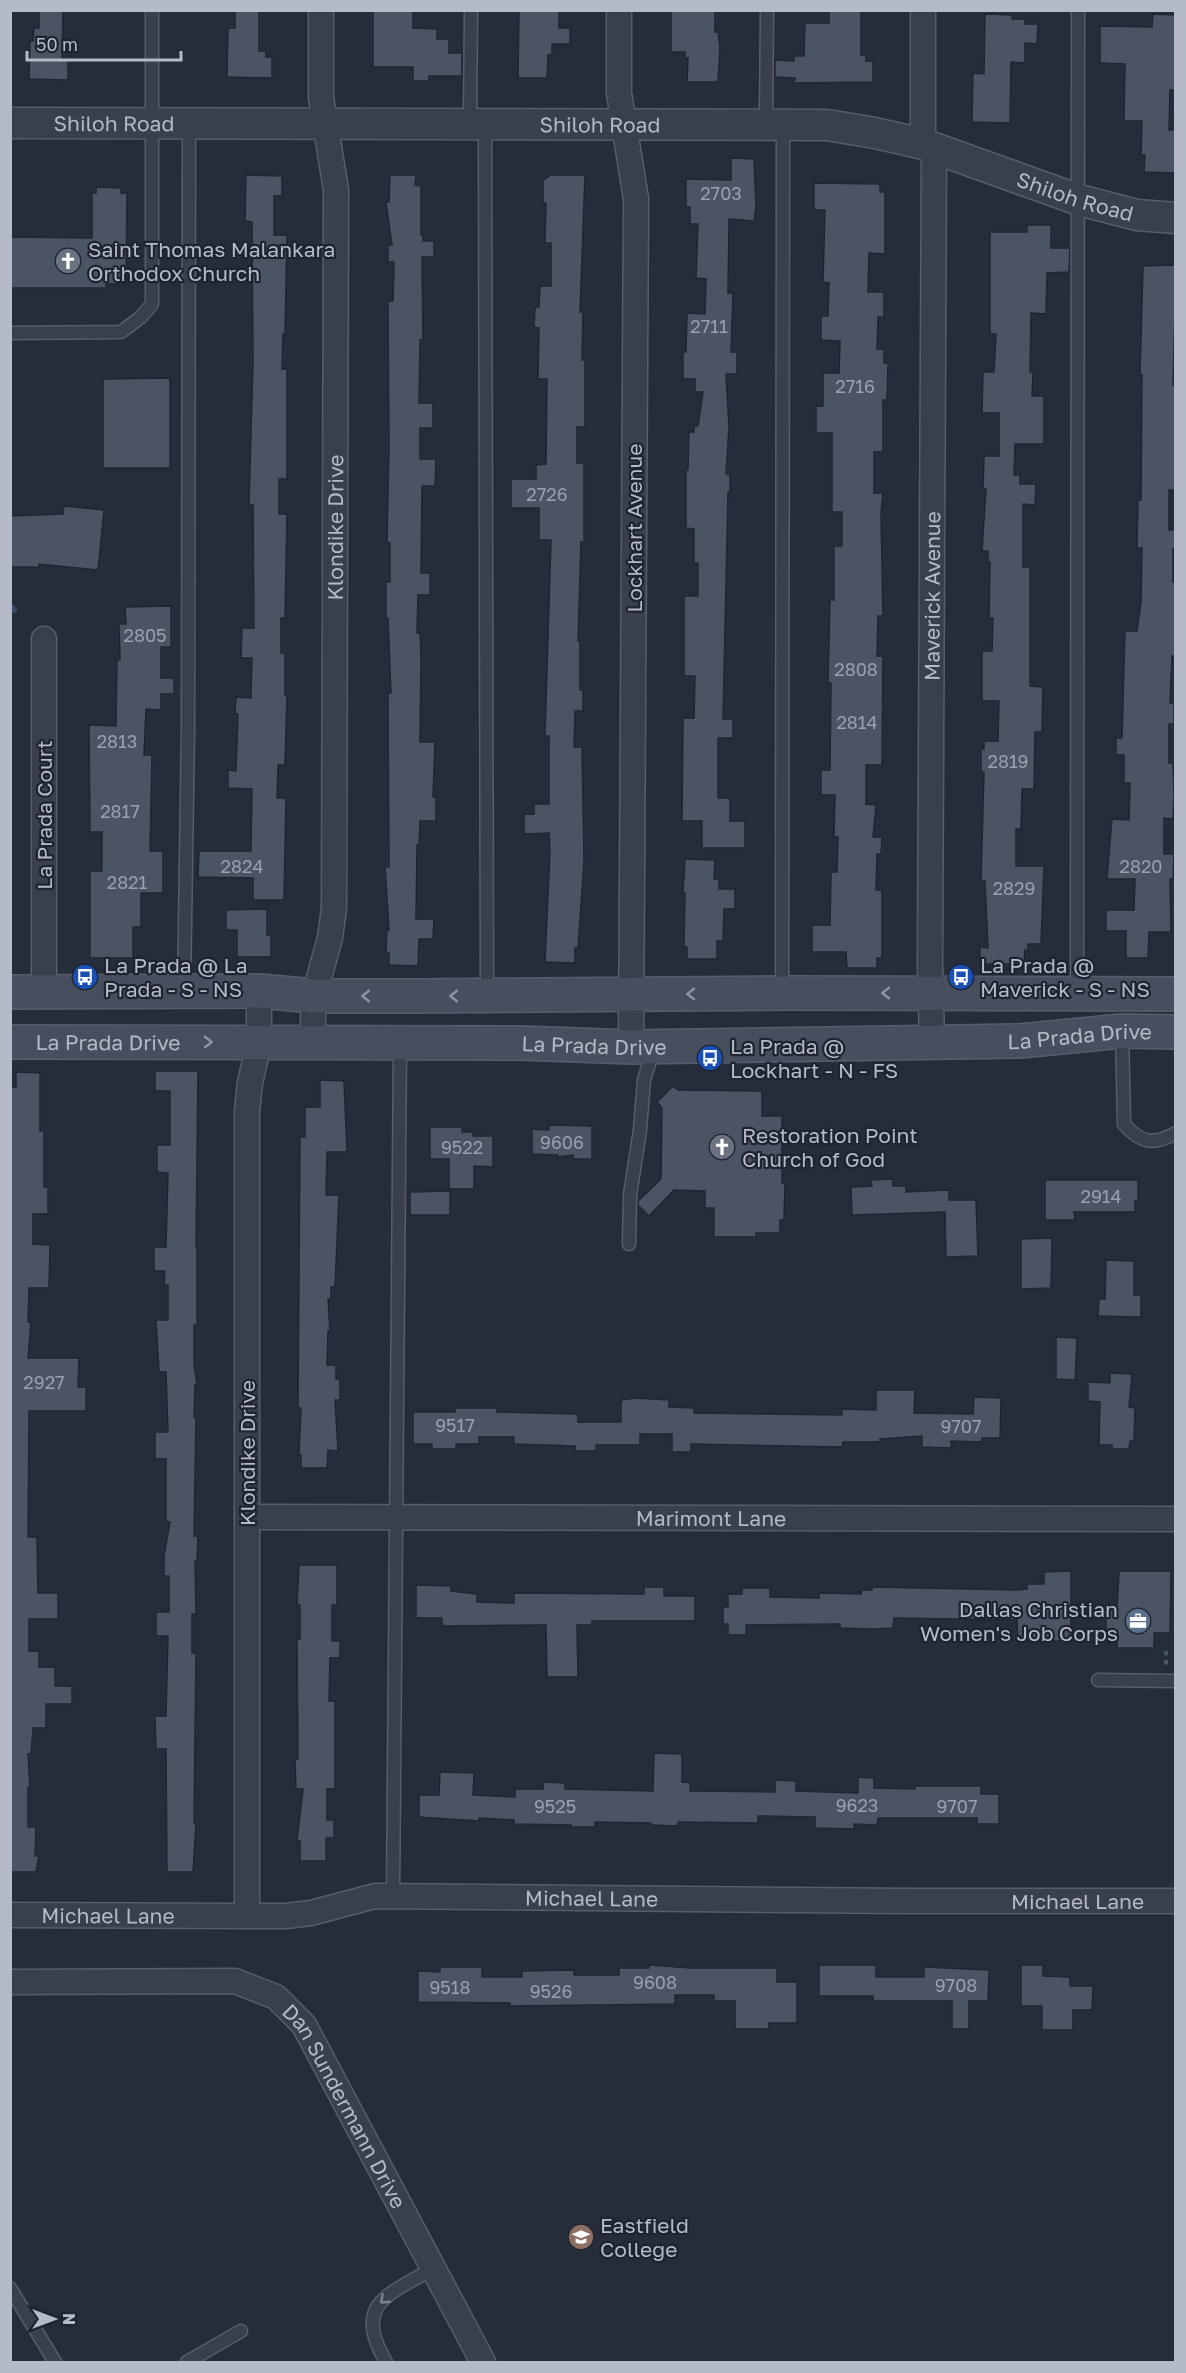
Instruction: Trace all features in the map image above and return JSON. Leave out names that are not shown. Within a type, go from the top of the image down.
[{"type":"main road","name":"La Prada Drive","points":[[10,992],[259,991],[314,996],[782,993],[1176,994]]},
{"type":"main road","name":"La Prada Drive","points":[[10,1042],[400,1045],[521,1043],[643,1047],[1020,1041],[1122,1031],[1176,1032]]},
{"type":"street","name":"Klondike Drive","points":[[312,1044],[314,996],[330,938],[334,908],[336,190],[321,97],[321,10]]},
{"type":"street","name":"Lockhart Avenue","points":[[619,10],[619,93],[636,199],[631,995],[643,1047]]},
{"type":"street","name":"Maverick Avenue","points":[[923,10],[928,146],[932,1043]]},
{"type":"street","name":"Shiloh Road","points":[[10,123],[775,123],[827,125],[875,133],[928,146],[1079,200],[1137,215],[1176,218]]},
{"type":"street","name":"La Prada Court","points":[[44,639],[44,992]]},
{"type":"street","name":"Klondike Drive","points":[[247,1916],[247,1111],[250,1083],[259,1043],[259,991]]},
{"type":"street","name":"Marimont Lane","points":[[247,1517],[1176,1519]]},
{"type":"street","name":"Michael Lane","points":[[10,1915],[285,1916],[311,1913],[375,1896],[1176,1901]]},
{"type":"street","name":"Dan Sundermann Drive","points":[[10,1982],[235,1981],[276,1996],[304,2025],[483,2362]]},
{"type":"lane","points":[[10,333],[121,332],[141,317],[152,304],[152,10]]},
{"type":"lane","points":[[471,10],[478,124],[487,996]]},
{"type":"lane","points":[[767,10],[775,123],[782,993]]},
{"type":"lane","points":[[1077,993],[1078,10]]},
{"type":"lane","points":[[184,991],[189,728],[189,122]]},
{"type":"lane","points":[[1122,1031],[1124,1124],[1132,1133],[1148,1141],[1161,1141],[1176,1133]]},
{"type":"lane","points":[[393,1897],[400,1045]]},
{"type":"lane","points":[[629,1244],[630,1195],[640,1130],[644,1080],[643,1047]]},
{"type":"lane","points":[[1098,1680],[1176,1681]]},
{"type":"lane","points":[[386,2362],[378,2349],[372,2330],[375,2309],[385,2296],[432,2269]]},
{"type":"lane","points":[[10,2288],[14,2303],[56,2362]]},
{"type":"lane","points":[[187,2362],[241,2331]]},
{"type":"building","points":[[39,10],[63,10],[62,60],[68,60],[68,80],[29,79],[30,41],[33,41],[34,28],[39,28]]},
{"type":"building","points":[[235,10],[259,10],[259,51],[266,51],[266,57],[272,57],[272,78],[227,77],[228,28],[235,28]]},
{"type":"building","points":[[373,10],[413,10],[413,28],[437,29],[437,39],[449,39],[449,53],[462,53],[462,76],[429,76],[429,81],[413,81],[413,67],[373,67]]},
{"type":"building","points":[[519,10],[559,10],[559,28],[570,28],[570,44],[552,44],[552,55],[548,55],[547,78],[518,78]]},
{"type":"building","points":[[671,10],[715,10],[715,32],[718,32],[720,48],[718,82],[687,82],[688,58],[685,58],[685,52],[671,52]]},
{"type":"building","points":[[829,10],[861,10],[861,55],[866,55],[866,61],[873,61],[873,82],[794,83],[795,78],[775,77],[775,60],[794,61],[794,56],[804,56],[805,23],[829,23]]},
{"type":"building","points":[[985,14],[1012,15],[1012,19],[1025,19],[1025,24],[1038,24],[1037,44],[1025,43],[1025,63],[1011,62],[1010,123],[972,122],[973,73],[984,74]]},
{"type":"building","points":[[1153,14],[1176,15],[1176,90],[1170,90],[1169,130],[1176,130],[1176,173],[1144,172],[1145,155],[1141,155],[1142,121],[1124,121],[1125,64],[1100,63],[1100,26],[1152,27]]},
{"type":"building","points":[[731,158],[754,159],[756,206],[754,221],[729,219],[728,293],[733,293],[731,352],[737,352],[737,374],[726,374],[729,427],[726,474],[730,474],[730,492],[728,492],[723,719],[733,719],[733,738],[718,738],[718,798],[730,798],[730,821],[745,821],[745,848],[702,848],[702,821],[682,821],[683,718],[694,718],[695,676],[684,676],[684,596],[698,596],[698,563],[694,563],[694,529],[686,528],[686,470],[688,470],[689,432],[694,432],[694,426],[698,426],[703,392],[695,392],[695,379],[683,379],[683,352],[686,352],[687,313],[705,314],[706,279],[696,278],[698,224],[690,224],[690,207],[686,207],[686,179],[731,180]]},
{"type":"building","points":[[246,175],[282,176],[282,196],[274,196],[274,235],[287,235],[282,369],[287,369],[287,479],[279,479],[279,514],[287,514],[285,618],[281,618],[281,653],[285,653],[285,695],[287,695],[285,765],[278,765],[277,798],[286,798],[284,900],[253,900],[253,878],[198,877],[199,851],[251,851],[252,789],[228,788],[228,770],[236,771],[238,714],[235,714],[236,697],[251,698],[252,658],[241,658],[242,628],[254,628],[253,505],[249,505],[253,361],[252,222],[245,221]]},
{"type":"building","points":[[390,175],[416,175],[415,185],[421,186],[421,235],[423,235],[423,241],[434,241],[434,257],[422,257],[423,340],[420,340],[419,403],[433,403],[433,428],[420,428],[420,459],[436,459],[435,486],[422,486],[421,573],[430,573],[430,595],[418,595],[417,633],[420,633],[421,656],[420,742],[435,742],[433,797],[436,797],[436,821],[420,821],[419,845],[417,845],[416,919],[434,919],[433,939],[419,939],[418,966],[389,965],[389,953],[386,953],[387,930],[389,930],[385,866],[389,867],[388,693],[391,693],[388,618],[386,618],[386,582],[390,582],[390,543],[387,542],[388,301],[393,301],[394,262],[388,262],[388,245],[392,245],[386,202],[389,202]]},
{"type":"building","points":[[551,175],[585,175],[580,312],[583,312],[582,360],[585,360],[585,427],[577,427],[577,463],[584,463],[584,542],[581,542],[578,641],[580,641],[580,690],[583,690],[583,711],[575,711],[574,747],[582,747],[584,861],[575,963],[545,962],[549,833],[524,834],[524,814],[534,814],[534,804],[549,804],[549,736],[545,736],[551,540],[539,540],[539,508],[511,508],[511,479],[536,479],[536,465],[546,464],[547,379],[538,379],[539,328],[534,327],[535,307],[539,307],[540,286],[551,286],[551,243],[545,243],[546,203],[543,203],[543,180]]},
{"type":"building","points":[[814,183],[880,184],[880,192],[885,192],[885,254],[869,253],[868,292],[884,292],[884,317],[878,317],[877,349],[884,349],[884,363],[888,363],[887,400],[883,400],[883,452],[874,452],[874,493],[883,493],[881,513],[883,616],[878,616],[877,656],[883,656],[882,765],[866,765],[866,804],[876,805],[873,837],[882,837],[881,854],[877,854],[876,890],[882,890],[882,958],[877,958],[877,968],[847,968],[846,952],[812,952],[812,925],[830,925],[831,872],[837,872],[838,837],[834,837],[835,795],[821,795],[821,770],[830,770],[831,683],[828,683],[830,600],[834,600],[834,546],[842,546],[842,512],[832,512],[832,433],[816,433],[816,406],[823,406],[823,373],[839,373],[840,341],[821,340],[821,316],[828,316],[829,283],[823,282],[825,210],[814,210]]},
{"type":"building","name":"Saint Thomas Malankara Orthodox Church","points":[[96,187],[121,188],[121,193],[127,193],[126,284],[106,284],[106,288],[10,288],[10,237],[92,238],[92,193],[96,193]]},
{"type":"building","points":[[1027,225],[1051,225],[1051,248],[1070,248],[1069,272],[1047,273],[1046,314],[1031,313],[1032,396],[1044,396],[1044,444],[1015,444],[1014,475],[1020,475],[1020,484],[1036,484],[1035,505],[1023,504],[1023,567],[1030,567],[1030,686],[1043,687],[1042,732],[1035,732],[1034,789],[1022,789],[1021,829],[1016,829],[1016,866],[1044,866],[1041,944],[1028,944],[1024,964],[980,964],[980,947],[988,948],[985,881],[981,881],[984,772],[981,772],[981,749],[984,749],[984,741],[998,741],[999,701],[982,701],[982,651],[992,651],[993,618],[989,618],[990,562],[988,562],[988,551],[982,551],[986,489],[983,489],[984,456],[999,456],[999,413],[982,413],[983,372],[994,372],[996,334],[990,334],[990,232],[1027,232]]},
{"type":"building","points":[[1176,265],[1173,385],[1176,386],[1176,490],[1169,490],[1169,530],[1176,530],[1176,549],[1173,549],[1173,582],[1176,582],[1176,656],[1172,656],[1170,703],[1174,703],[1174,724],[1169,724],[1169,763],[1173,763],[1174,794],[1173,819],[1164,818],[1164,854],[1174,854],[1173,879],[1170,879],[1171,932],[1149,932],[1148,958],[1126,958],[1126,931],[1106,931],[1106,910],[1134,910],[1135,879],[1107,879],[1112,819],[1129,820],[1130,783],[1124,783],[1124,755],[1116,755],[1116,738],[1122,738],[1125,631],[1137,631],[1141,602],[1142,548],[1137,548],[1138,500],[1141,500],[1142,375],[1140,375],[1143,266]]},
{"type":"building","points":[[170,378],[170,468],[103,468],[103,379]]},
{"type":"building","points":[[64,506],[104,510],[98,570],[39,564],[39,567],[10,567],[10,516],[63,514]]},
{"type":"building","points":[[171,606],[171,647],[161,647],[161,678],[174,678],[174,694],[161,694],[161,710],[146,709],[144,755],[152,755],[150,851],[163,851],[163,893],[141,893],[141,927],[133,927],[133,958],[90,958],[90,871],[102,871],[102,832],[90,832],[89,725],[116,726],[117,660],[120,660],[119,624],[126,624],[125,607]]},
{"type":"building","points":[[685,859],[715,860],[714,879],[719,879],[719,889],[735,889],[735,909],[724,909],[723,941],[717,941],[717,959],[687,959],[687,947],[684,947]]},
{"type":"building","points":[[267,909],[267,935],[271,935],[271,957],[237,957],[237,930],[226,930],[226,910]]},
{"type":"building","points":[[155,1071],[198,1071],[197,1325],[194,1325],[194,1365],[197,1385],[195,1385],[194,1417],[196,1417],[194,1536],[198,1536],[197,1561],[195,1561],[196,1614],[192,1614],[192,1653],[196,1653],[194,1823],[196,1823],[193,1872],[167,1872],[166,1749],[156,1749],[155,1716],[166,1716],[168,1636],[156,1636],[156,1612],[169,1612],[169,1576],[164,1576],[164,1556],[170,1522],[166,1522],[166,1459],[155,1459],[155,1432],[168,1432],[166,1372],[159,1372],[156,1320],[168,1320],[168,1285],[164,1285],[165,1271],[154,1271],[154,1247],[166,1247],[168,1173],[157,1172],[157,1145],[170,1145],[170,1091],[155,1091]]},
{"type":"building","points":[[16,1072],[40,1073],[40,1131],[44,1131],[44,1187],[48,1187],[48,1214],[33,1214],[33,1244],[50,1245],[49,1288],[29,1288],[28,1322],[31,1322],[28,1358],[79,1358],[78,1387],[86,1387],[86,1411],[29,1411],[28,1537],[37,1537],[38,1593],[58,1593],[58,1619],[29,1619],[29,1651],[39,1651],[39,1667],[55,1667],[55,1686],[72,1686],[72,1704],[46,1704],[46,1728],[33,1728],[31,1754],[28,1754],[30,1787],[28,1787],[28,1827],[36,1827],[35,1856],[39,1856],[36,1872],[10,1872],[10,1087],[16,1087]]},
{"type":"building","points":[[320,1080],[344,1081],[347,1152],[327,1152],[326,1195],[339,1195],[335,1287],[331,1287],[331,1299],[328,1299],[330,1331],[328,1331],[327,1365],[336,1365],[336,1379],[340,1380],[340,1400],[335,1400],[338,1451],[328,1450],[327,1468],[301,1468],[301,1455],[299,1455],[301,1408],[298,1408],[300,1137],[305,1137],[305,1107],[320,1107]]},
{"type":"building","name":"Restoration Point Church of God","points":[[673,1086],[678,1090],[762,1091],[762,1116],[782,1116],[782,1183],[785,1183],[784,1220],[780,1220],[780,1233],[756,1233],[756,1237],[714,1237],[714,1208],[705,1208],[705,1191],[674,1190],[649,1216],[638,1205],[638,1201],[661,1179],[662,1108],[657,1102]]},
{"type":"building","points":[[549,1125],[592,1126],[592,1159],[573,1159],[573,1155],[558,1157],[558,1155],[532,1154],[532,1129],[549,1130]]},
{"type":"building","points":[[430,1127],[462,1127],[462,1132],[473,1132],[473,1136],[493,1136],[493,1167],[474,1166],[474,1189],[449,1189],[449,1159],[430,1159]]},
{"type":"building","points":[[892,1179],[893,1186],[906,1186],[906,1192],[949,1190],[949,1200],[976,1200],[978,1256],[946,1257],[945,1212],[852,1215],[851,1187],[872,1186],[871,1180]]},
{"type":"building","points":[[1045,1180],[1138,1180],[1138,1201],[1135,1201],[1135,1212],[1074,1212],[1075,1220],[1045,1220]]},
{"type":"building","points":[[450,1191],[450,1215],[410,1215],[410,1192]]},
{"type":"building","points":[[1052,1238],[1051,1288],[1021,1289],[1021,1239]]},
{"type":"building","points":[[1106,1260],[1134,1261],[1134,1295],[1141,1295],[1141,1317],[1098,1316],[1099,1299],[1105,1299]]},
{"type":"building","points":[[1056,1337],[1077,1338],[1075,1380],[1056,1379]]},
{"type":"building","points":[[1110,1373],[1132,1374],[1129,1407],[1135,1408],[1134,1441],[1130,1441],[1129,1449],[1112,1449],[1112,1445],[1099,1445],[1100,1402],[1088,1401],[1088,1382],[1110,1383]]},
{"type":"building","points":[[876,1390],[915,1390],[914,1413],[973,1414],[974,1397],[1001,1398],[1000,1438],[982,1438],[982,1442],[951,1441],[951,1448],[922,1447],[922,1436],[880,1439],[880,1442],[843,1442],[842,1447],[691,1444],[691,1452],[672,1452],[672,1434],[640,1434],[640,1445],[596,1445],[596,1451],[575,1451],[575,1446],[514,1444],[514,1437],[479,1437],[479,1444],[456,1444],[456,1449],[432,1449],[432,1444],[413,1444],[413,1412],[455,1412],[455,1408],[497,1408],[497,1412],[578,1414],[578,1422],[621,1422],[621,1400],[636,1398],[669,1400],[669,1407],[694,1408],[694,1413],[842,1415],[842,1409],[876,1410]]},
{"type":"building","points":[[299,1565],[337,1565],[337,1605],[332,1605],[332,1641],[340,1641],[340,1658],[330,1658],[329,1701],[335,1701],[335,1789],[327,1789],[327,1820],[334,1820],[334,1838],[326,1838],[326,1861],[300,1861],[300,1841],[297,1841],[303,1789],[296,1789],[295,1759],[298,1759]]},
{"type":"building","points":[[1071,1571],[1071,1641],[1018,1641],[1017,1620],[894,1618],[893,1628],[874,1629],[840,1628],[840,1624],[746,1625],[746,1635],[728,1635],[728,1624],[723,1624],[723,1607],[728,1607],[728,1594],[742,1594],[742,1588],[770,1588],[770,1597],[819,1598],[819,1593],[861,1594],[862,1590],[872,1590],[872,1587],[1017,1590],[1027,1589],[1027,1584],[1044,1584],[1044,1572]]},
{"type":"building","name":"Dallas Christian Women's Job Corps","points":[[1119,1571],[1171,1571],[1170,1633],[1154,1633],[1154,1648],[1117,1648],[1117,1635],[1106,1635],[1106,1610],[1117,1610]]},
{"type":"building","points":[[416,1585],[451,1586],[451,1591],[477,1594],[477,1602],[514,1603],[514,1593],[644,1594],[644,1587],[664,1587],[664,1596],[695,1596],[695,1621],[592,1621],[592,1625],[577,1625],[578,1677],[547,1677],[546,1625],[442,1626],[442,1618],[416,1618]]},
{"type":"building","points":[[654,1753],[682,1754],[682,1782],[690,1782],[690,1791],[775,1792],[775,1780],[796,1781],[796,1791],[858,1793],[858,1777],[874,1778],[874,1788],[981,1786],[981,1794],[999,1794],[999,1824],[977,1824],[977,1818],[878,1818],[877,1825],[854,1824],[854,1829],[815,1828],[815,1817],[758,1816],[758,1823],[678,1822],[678,1826],[595,1822],[595,1827],[571,1827],[571,1825],[514,1824],[514,1820],[479,1818],[479,1821],[419,1817],[419,1795],[439,1795],[440,1772],[474,1773],[473,1795],[515,1797],[515,1789],[543,1789],[544,1782],[565,1783],[565,1789],[653,1791]]},
{"type":"building","points":[[649,1965],[691,1968],[777,1968],[777,1982],[797,1982],[797,2023],[769,2023],[769,2029],[735,2029],[735,2001],[714,2001],[714,1995],[675,1995],[675,2004],[510,2006],[510,2003],[418,2002],[418,1971],[440,1972],[440,1967],[482,1967],[482,1977],[522,1977],[522,1971],[574,1970],[574,1975],[619,1975],[619,1968],[649,1968]]},
{"type":"building","points":[[819,1965],[876,1965],[876,1977],[924,1977],[924,1967],[989,1970],[988,2001],[969,2001],[969,2029],[952,2029],[952,2001],[873,2001],[873,1996],[819,1996]]},
{"type":"building","points":[[1021,1965],[1043,1965],[1043,1976],[1070,1977],[1070,1986],[1093,1986],[1092,2010],[1073,2010],[1073,2030],[1042,2030],[1042,2006],[1021,2006]]},
{"type":"waterway","points":[[10,606],[14,610]]},
{"type":"place","name":"Saint Thomas Malankara Orthodox Church","points":[[68,261]]},
{"type":"place","name":"La Prada @ La Prada - S - NS","points":[[85,977]]},
{"type":"place","name":"La Prada @ Maverick - S - NS","points":[[961,977]]},
{"type":"place","name":"La Prada @ Lockhart - N - FS","points":[[710,1058]]},
{"type":"place","name":"Restoration Point Church of God","points":[[722,1147]]},
{"type":"place","name":"Dallas Christian Women's Job Corps","points":[[1138,1621]]},
{"type":"place","name":"Eastfield College","points":[[581,2237]]}]
